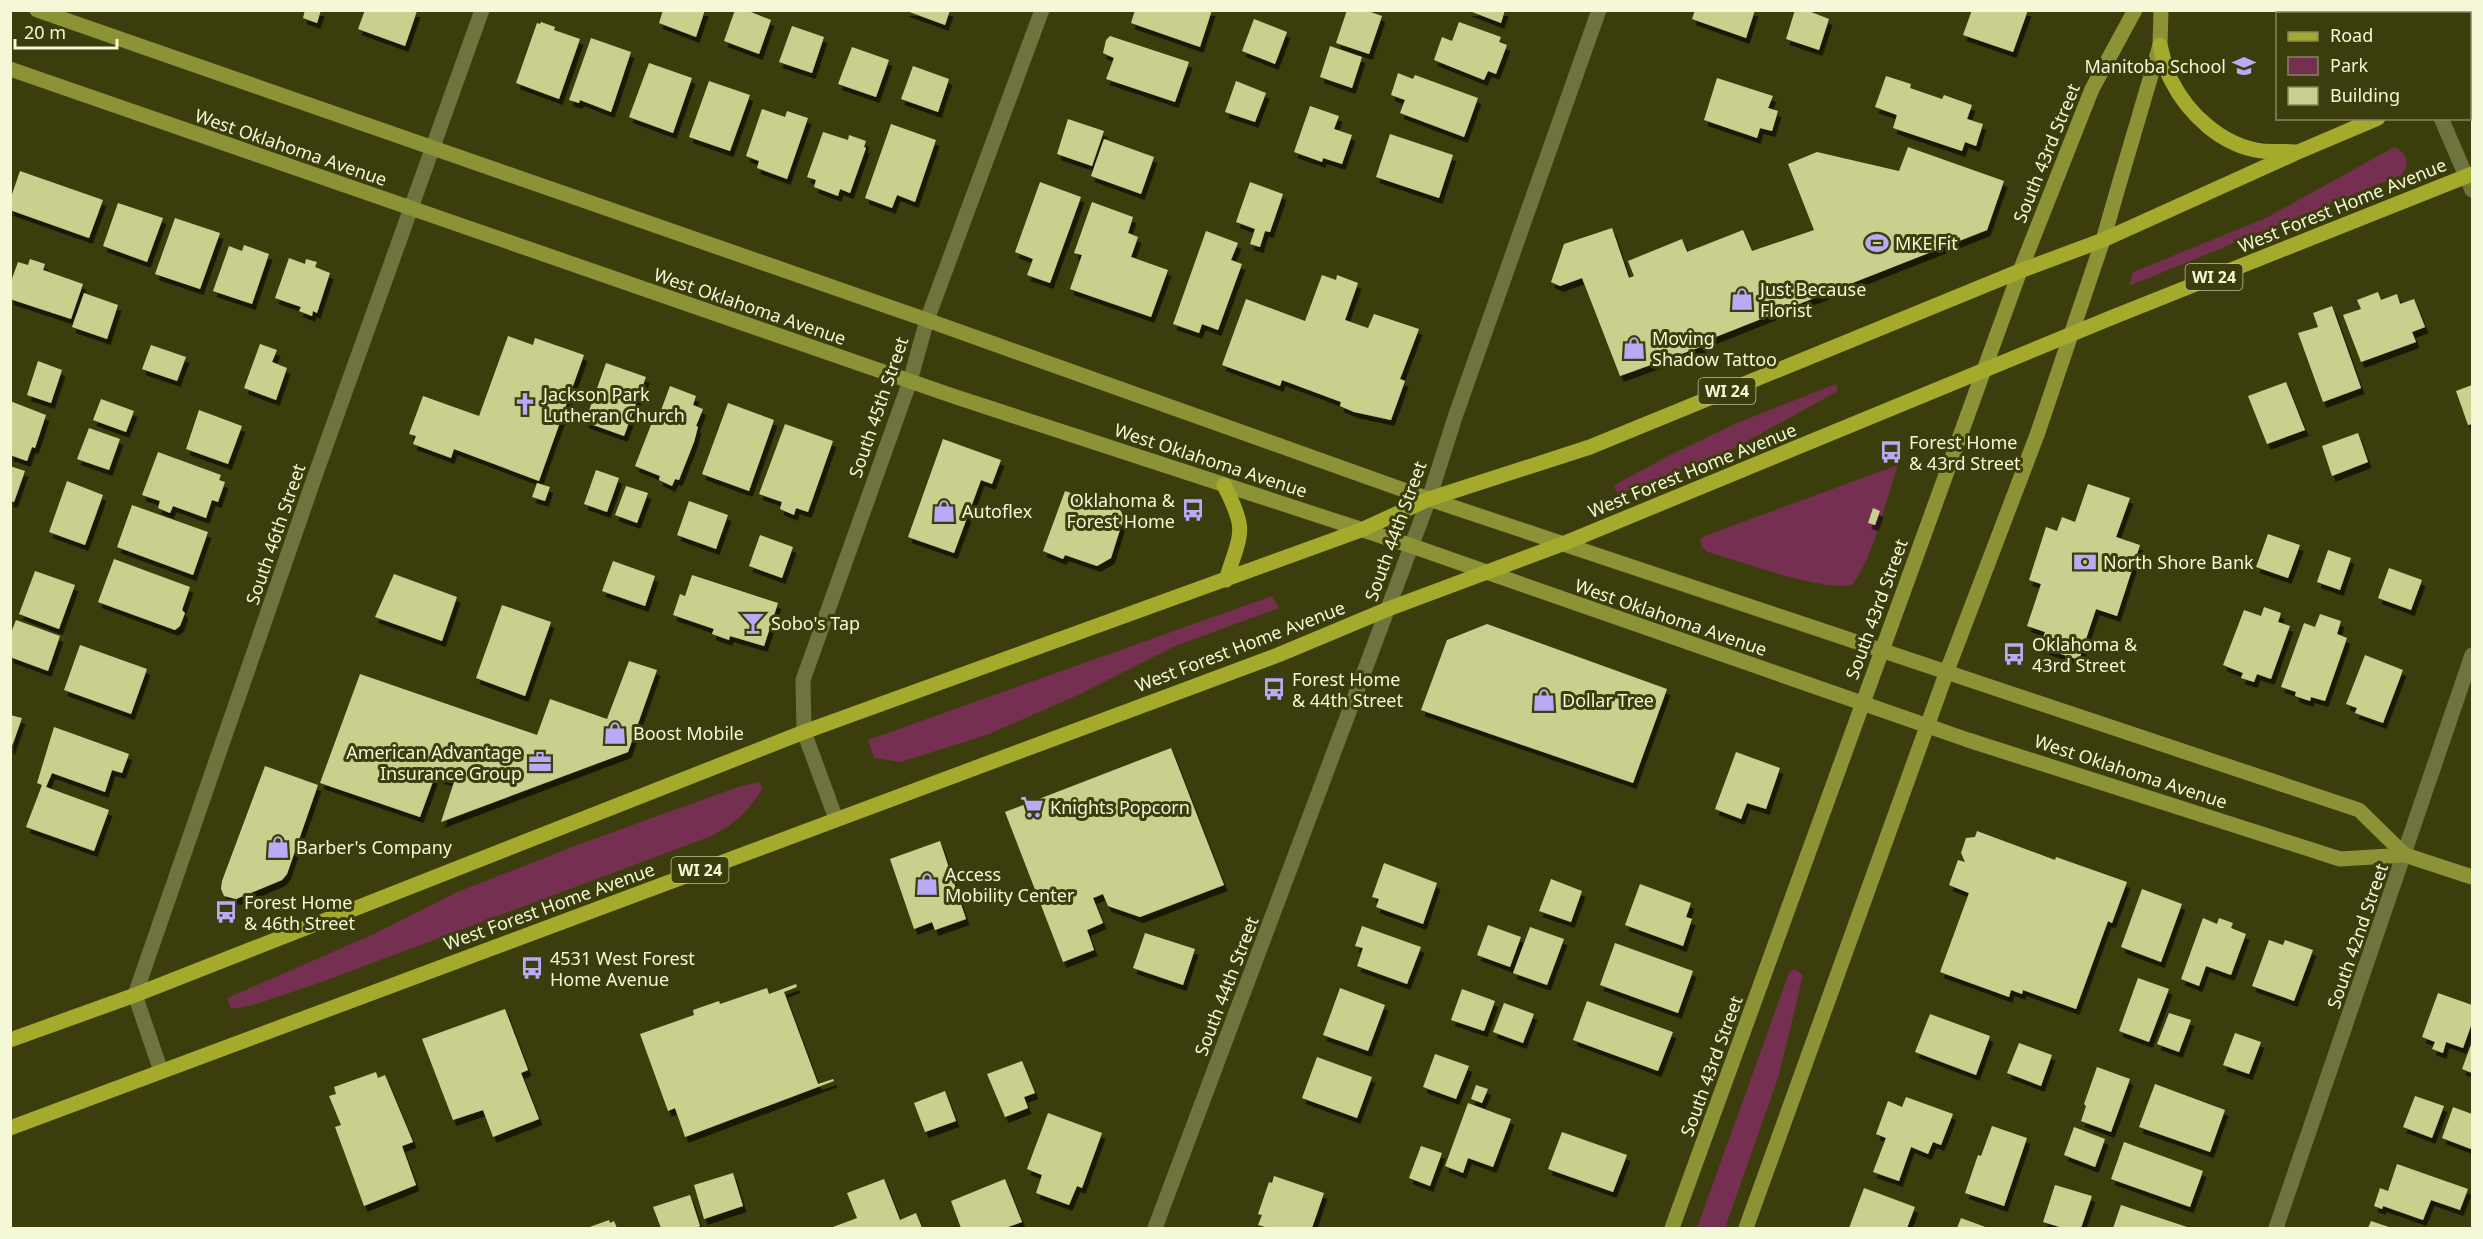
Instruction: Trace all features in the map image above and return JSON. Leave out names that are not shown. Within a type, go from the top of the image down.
[{"type":"main road","name":"West Oklahoma Avenue","points":[[37,10],[1430,499],[2359,810],[2405,855]]},
{"type":"main road","name":"South 43rd Street","points":[[1672,1228],[2020,271],[2092,89],[2135,10]]},
{"type":"main road","points":[[1746,1228],[1927,725],[2037,435],[2103,240],[2160,45],[2161,10]]},
{"type":"main road","points":[[2160,45],[2170,78],[2183,100],[2204,124],[2230,140],[2260,150],[2298,152]]},
{"type":"main road","name":"West Oklahoma Avenue","points":[[10,69],[910,381],[1412,546],[1863,704],[2340,859],[2405,855],[2472,877]]},
{"type":"main road","name":"WI 24","points":[[10,1040],[135,995],[804,732],[1361,530],[1430,499],[1590,447],[2020,271],[2103,240],[2373,120]]},
{"type":"main road","name":"West Forest Home Avenue","points":[[10,1128],[1278,655],[1388,609],[1565,543],[2071,335],[2471,180]]},
{"type":"main road","points":[[1224,485],[1238,513],[1242,532],[1226,580]]},
{"type":"street","name":"South 46th Street","points":[[135,995],[316,473],[482,10]]},
{"type":"street","name":"South 45th Street","points":[[836,819],[804,732],[803,680],[910,381],[927,321],[1042,10]]},
{"type":"street","name":"South 44th Street","points":[[1155,1228],[1430,499],[1459,406],[1599,10]]},
{"type":"street","points":[[2442,120],[2471,180]]},
{"type":"street","name":"South 42nd Street","points":[[2276,1228],[2472,655]]},
{"type":"street","points":[[135,995],[161,1071]]},
{"type":"green space","points":[[2394,147],[2402,152],[2407,163],[2401,175],[2129,286],[2133,272],[2266,218]]},
{"type":"green space","points":[[1836,384],[1838,391],[1733,449],[1619,495],[1613,486],[1672,454],[1737,423]]},
{"type":"green space","points":[[1898,465],[1866,561],[1852,585],[1838,586],[1801,580],[1708,552],[1702,547],[1700,540],[1707,535]]},
{"type":"green space","points":[[1272,596],[1279,608],[1173,647],[1078,695],[989,734],[901,762],[874,758],[868,740]]},
{"type":"green space","points":[[759,782],[762,789],[746,811],[726,828],[709,837],[316,984],[253,1005],[231,1009],[227,998],[374,934],[455,893],[577,845],[738,787]]},
{"type":"green space","points":[[1794,969],[1803,975],[1779,1075],[1725,1228],[1697,1228],[1789,973]]},
{"type":"building","points":[[305,10],[321,10],[317,23],[303,18]]},
{"type":"building","points":[[365,10],[417,11],[405,46],[358,29]]},
{"type":"building","points":[[663,10],[705,10],[696,37],[659,23]]},
{"type":"building","points":[[735,10],[746,10],[771,20],[759,54],[724,41]]},
{"type":"building","points":[[904,10],[950,10],[945,25]]},
{"type":"building","points":[[1135,10],[1212,10],[1200,47],[1131,23]]},
{"type":"building","points":[[1347,10],[1365,10],[1382,16],[1369,54],[1336,43]]},
{"type":"building","points":[[1467,10],[1505,10],[1501,23]]},
{"type":"building","points":[[1695,10],[1755,10],[1746,38],[1692,19]]},
{"type":"building","points":[[1795,10],[1806,10],[1829,19],[1819,50],[1786,39]]},
{"type":"building","points":[[1972,10],[2028,10],[2013,52],[1963,35]]},
{"type":"building","points":[[1254,19],[1287,32],[1275,64],[1242,51]]},
{"type":"building","points":[[541,22],[555,27],[554,30],[580,39],[559,99],[516,83],[537,23]]},
{"type":"building","points":[[1459,22],[1501,37],[1499,42],[1507,45],[1496,74],[1488,71],[1484,80],[1434,60],[1442,37],[1452,41]]},
{"type":"building","points":[[792,26],[824,37],[812,73],[779,62]]},
{"type":"building","points":[[1110,36],[1189,62],[1175,102],[1106,79],[1114,58],[1103,53],[1106,40]]},
{"type":"building","points":[[591,38],[631,52],[611,112],[580,100],[579,103],[569,100]]},
{"type":"building","points":[[1330,46],[1362,57],[1352,88],[1320,77]]},
{"type":"building","points":[[852,47],[889,60],[876,97],[838,84]]},
{"type":"building","points":[[649,63],[692,78],[673,133],[629,117]]},
{"type":"building","points":[[913,66],[949,79],[938,112],[901,99]]},
{"type":"building","points":[[1398,73],[1413,79],[1415,75],[1478,98],[1464,137],[1400,113],[1405,100],[1391,95]]},
{"type":"building","points":[[1886,76],[1911,84],[1910,88],[1942,99],[1944,95],[1972,105],[1967,119],[1983,124],[1976,146],[1965,142],[1962,151],[1893,128],[1897,115],[1875,107]]},
{"type":"building","points":[[1717,78],[1773,96],[1768,108],[1778,111],[1772,131],[1760,128],[1757,138],[1704,120]]},
{"type":"building","points":[[709,81],[750,95],[730,151],[689,137]]},
{"type":"building","points":[[1236,81],[1266,93],[1255,122],[1225,112]]},
{"type":"building","points":[[1310,106],[1339,116],[1334,129],[1352,135],[1342,164],[1323,158],[1322,162],[1294,152]]},
{"type":"building","points":[[762,109],[785,117],[787,111],[808,118],[787,179],[757,168],[759,161],[746,156]]},
{"type":"building","points":[[1068,119],[1104,131],[1092,166],[1057,154]]},
{"type":"building","points":[[891,124],[936,140],[915,202],[897,195],[892,208],[865,198]]},
{"type":"building","points":[[823,132],[848,140],[849,135],[866,141],[864,147],[866,148],[850,193],[840,189],[838,196],[814,187],[816,180],[807,177]]},
{"type":"building","points":[[1390,134],[1453,155],[1439,198],[1376,177]]},
{"type":"building","points":[[1104,139],[1154,157],[1141,194],[1091,176]]},
{"type":"building","points":[[1908,147],[2004,181],[1987,230],[1708,340],[1709,344],[1620,376],[1582,278],[1560,286],[1551,282],[1564,244],[1612,228],[1629,278],[1634,276],[1628,261],[1682,239],[1687,252],[1743,230],[1752,251],[1814,230],[1788,164],[1817,152],[1899,171]]},
{"type":"building","points":[[20,171],[103,200],[89,238],[10,210],[10,200]]},
{"type":"building","points":[[1040,182],[1081,197],[1050,283],[1027,275],[1033,259],[1015,252]]},
{"type":"building","points":[[1250,182],[1283,194],[1270,232],[1265,231],[1260,247],[1250,244],[1255,229],[1236,222]]},
{"type":"building","points":[[1092,202],[1133,217],[1128,233],[1138,237],[1131,257],[1168,270],[1151,317],[1070,289],[1082,255],[1074,253]]},
{"type":"building","points":[[118,203],[163,218],[147,262],[103,246]]},
{"type":"building","points":[[175,218],[220,233],[200,289],[155,274]]},
{"type":"building","points":[[1206,231],[1238,243],[1231,260],[1242,264],[1218,330],[1202,324],[1199,333],[1173,324]]},
{"type":"building","points":[[244,245],[269,254],[252,304],[213,291],[229,246],[242,251]]},
{"type":"building","points":[[289,258],[305,264],[306,259],[317,262],[315,267],[330,273],[317,313],[313,311],[312,316],[299,311],[301,307],[275,298]]},
{"type":"building","points":[[30,259],[45,264],[43,270],[83,284],[71,319],[10,299],[10,284],[18,262],[28,265]]},
{"type":"building","points":[[1322,275],[1336,280],[1337,275],[1358,283],[1345,320],[1368,328],[1374,314],[1419,329],[1400,379],[1405,381],[1391,420],[1354,412],[1340,406],[1341,402],[1282,380],[1280,386],[1222,365],[1246,299],[1305,321]]},
{"type":"building","points":[[2378,292],[2381,300],[2397,294],[2400,304],[2414,299],[2425,327],[2412,332],[2416,342],[2361,362],[2343,315],[2361,309],[2357,300]]},
{"type":"building","points":[[84,293],[118,305],[107,339],[72,327]]},
{"type":"building","points":[[2332,306],[2361,388],[2323,402],[2298,333],[2318,327],[2313,313]]},
{"type":"building","name":"Jackson Park Lutheran Church","points":[[508,336],[533,345],[535,338],[584,355],[539,481],[454,449],[451,458],[413,444],[416,436],[409,434],[423,396],[479,416]]},
{"type":"building","points":[[260,344],[277,350],[272,362],[287,368],[276,400],[244,388]]},
{"type":"building","points":[[151,345],[186,357],[177,381],[142,369]]},
{"type":"building","points":[[38,361],[62,370],[51,403],[27,395]]},
{"type":"building","points":[[606,363],[646,377],[624,436],[585,422]]},
{"type":"building","points":[[2286,382],[2305,430],[2267,444],[2248,396]]},
{"type":"building","points":[[2472,385],[2472,424],[2468,425],[2456,391]]},
{"type":"building","points":[[670,386],[696,396],[693,405],[703,409],[696,426],[698,427],[694,442],[679,480],[675,479],[672,486],[659,480],[660,476],[635,466],[656,412],[660,413]]},
{"type":"building","points":[[101,399],[134,411],[126,432],[93,420]]},
{"type":"building","points":[[10,401],[46,415],[35,448],[32,447],[27,461],[10,455]]},
{"type":"building","points":[[728,403],[774,420],[749,491],[702,474]]},
{"type":"building","points":[[199,410],[242,426],[228,464],[186,449]]},
{"type":"building","points":[[785,424],[833,441],[808,512],[796,508],[794,515],[780,509],[782,502],[759,494]]},
{"type":"building","points":[[89,428],[120,439],[109,470],[77,459]]},
{"type":"building","points":[[2358,433],[2368,462],[2332,476],[2322,446]]},
{"type":"building","name":"Autoflex","points":[[943,439],[1001,460],[992,484],[981,480],[954,553],[908,537]]},
{"type":"building","points":[[158,452],[221,475],[219,480],[225,482],[218,502],[212,500],[206,518],[173,506],[170,513],[158,508],[160,501],[142,495]]},
{"type":"building","points":[[10,466],[25,471],[14,502],[10,501]]},
{"type":"building","points":[[596,470],[619,478],[607,512],[584,504]]},
{"type":"building","points":[[67,481],[103,495],[85,545],[49,532]]},
{"type":"building","points":[[537,483],[550,487],[545,501],[532,497]]},
{"type":"building","name":"North Shore Bank","points":[[2088,484],[2130,498],[2116,537],[2140,545],[2117,616],[2096,609],[2079,660],[2040,647],[2045,632],[2027,626],[2041,584],[2029,580],[2046,527],[2057,531],[2062,517],[2075,522]]},
{"type":"building","points":[[626,486],[648,493],[637,523],[615,515]]},
{"type":"building","points":[[1065,491],[1120,510],[1124,517],[1111,558],[1097,566],[1065,555],[1063,559],[1043,551]]},
{"type":"building","points":[[689,501],[728,515],[716,549],[677,535]]},
{"type":"building","points":[[132,505],[208,532],[193,575],[117,547]]},
{"type":"building","points":[[1873,508],[1880,511],[1875,525],[1868,523]]},
{"type":"building","points":[[2268,534],[2300,545],[2288,578],[2256,567]]},
{"type":"building","points":[[760,535],[793,547],[782,578],[749,566]]},
{"type":"building","points":[[2328,550],[2351,558],[2340,590],[2317,582]]},
{"type":"building","points":[[114,559],[190,587],[182,610],[185,613],[180,626],[175,630],[98,602]]},
{"type":"building","points":[[613,561],[655,576],[645,606],[602,591]]},
{"type":"building","points":[[2389,568],[2422,580],[2411,610],[2378,598]]},
{"type":"building","points":[[35,571],[75,585],[59,629],[19,614]]},
{"type":"building","points":[[394,574],[457,597],[442,641],[375,617]]},
{"type":"building","points":[[692,575],[778,603],[764,646],[730,636],[729,640],[712,634],[714,629],[673,615],[680,594],[685,596]]},
{"type":"building","points":[[502,605],[551,622],[525,696],[476,678]]},
{"type":"building","points":[[2264,607],[2281,613],[2278,622],[2290,626],[2271,679],[2257,674],[2254,682],[2241,678],[2243,673],[2223,665],[2244,610],[2261,616]]},
{"type":"building","points":[[2320,614],[2341,621],[2337,634],[2347,638],[2325,701],[2311,697],[2310,701],[2295,696],[2296,692],[2281,687],[2304,623],[2315,627]]},
{"type":"building","points":[[16,620],[60,636],[48,671],[10,657],[10,635]]},
{"type":"building","name":"Dollar Tree","points":[[1487,624],[1667,689],[1633,783],[1421,710],[1447,640]]},
{"type":"building","points":[[80,645],[147,669],[131,714],[64,690]]},
{"type":"building","points":[[2365,655],[2403,670],[2383,723],[2355,713],[2357,708],[2346,704]]},
{"type":"building","points":[[629,661],[657,670],[628,752],[441,822],[454,782],[435,776],[420,817],[320,783],[360,674],[537,735],[550,699],[607,719]]},
{"type":"building","points":[[10,715],[22,718],[11,749],[10,749]]},
{"type":"building","points":[[54,727],[129,754],[122,773],[112,770],[105,792],[52,773],[46,787],[109,810],[94,851],[26,827],[42,785],[37,783]]},
{"type":"building","points":[[1171,748],[1224,885],[1140,917],[1108,906],[1103,894],[1093,898],[1103,923],[1087,930],[1094,950],[1063,962],[1005,812]]},
{"type":"building","points":[[1736,752],[1780,768],[1766,809],[1747,803],[1741,819],[1715,809]]},
{"type":"building","points":[[265,766],[318,785],[287,874],[282,880],[236,899],[224,896],[221,889],[222,881]]},
{"type":"building","points":[[1977,831],[2055,860],[2056,857],[2127,882],[2112,923],[2108,921],[2076,1009],[2023,990],[2022,994],[2011,990],[2009,997],[1940,972],[1969,893],[1949,885],[1958,860],[1965,862],[1961,853],[1966,838],[1975,837]]},
{"type":"building","name":"Access Mobility Center","points":[[940,841],[966,919],[935,930],[932,922],[914,929],[890,859]]},
{"type":"building","points":[[1384,863],[1437,883],[1423,924],[1376,907],[1379,899],[1372,897]]},
{"type":"building","points":[[1551,879],[1582,891],[1571,922],[1539,911]]},
{"type":"building","points":[[1640,884],[1691,903],[1686,917],[1692,919],[1683,946],[1625,925]]},
{"type":"building","points":[[2142,889],[2182,904],[2161,962],[2121,947]]},
{"type":"building","points":[[2203,918],[2217,924],[2219,918],[2233,923],[2231,928],[2246,934],[2231,975],[2206,966],[2199,986],[2181,979]]},
{"type":"building","points":[[1488,925],[1521,937],[1510,967],[1477,955]]},
{"type":"building","points":[[1362,926],[1421,947],[1407,984],[1357,966],[1363,948],[1355,946]]},
{"type":"building","points":[[1530,927],[1564,939],[1547,985],[1513,973]]},
{"type":"building","points":[[1145,933],[1195,949],[1183,985],[1133,968]]},
{"type":"building","points":[[2269,940],[2283,945],[2285,940],[2313,950],[2294,1001],[2252,986]]},
{"type":"building","points":[[1615,943],[1693,971],[1678,1013],[1600,985]]},
{"type":"building","points":[[2138,978],[2169,989],[2149,1042],[2119,1031]]},
{"type":"building","points":[[796,984],[797,987],[784,992],[818,1084],[833,1079],[834,1081],[685,1137],[675,1108],[668,1111],[640,1034],[694,1015],[693,1010],[719,1001],[720,1004],[767,988],[769,994]]},
{"type":"building","points":[[1340,988],[1385,1005],[1368,1051],[1323,1035]]},
{"type":"building","points":[[1462,989],[1495,1001],[1484,1031],[1451,1020]]},
{"type":"building","points":[[2438,993],[2472,1005],[2472,1023],[2463,1048],[2446,1042],[2443,1053],[2432,1049],[2435,1042],[2422,1037]]},
{"type":"building","points":[[1587,1001],[1673,1032],[1658,1071],[1573,1040]]},
{"type":"building","points":[[1504,1003],[1534,1014],[1523,1043],[1493,1032]]},
{"type":"building","points":[[505,1009],[528,1070],[521,1073],[539,1119],[493,1137],[483,1110],[453,1120],[422,1039]]},
{"type":"building","points":[[2169,1013],[2191,1020],[2179,1052],[2157,1044]]},
{"type":"building","points":[[1930,1014],[1990,1036],[1976,1075],[1915,1052]]},
{"type":"building","points":[[2235,1033],[2261,1042],[2249,1074],[2223,1065]]},
{"type":"building","points":[[2472,1042],[2472,1073],[2462,1069]]},
{"type":"building","points":[[2019,1043],[2052,1055],[2041,1086],[2007,1073]]},
{"type":"building","points":[[1435,1054],[1469,1066],[1456,1099],[1423,1087]]},
{"type":"building","points":[[1317,1057],[1372,1077],[1357,1118],[1302,1098]]},
{"type":"building","points":[[1022,1061],[1035,1093],[1024,1097],[1028,1108],[1005,1117],[987,1074]]},
{"type":"building","points":[[2097,1067],[2130,1079],[2111,1132],[2081,1121],[2086,1106],[2084,1104]]},
{"type":"building","points":[[376,1072],[378,1078],[385,1075],[413,1142],[402,1146],[416,1185],[364,1206],[335,1127],[341,1125],[329,1096],[336,1094],[334,1087]]},
{"type":"building","points":[[2155,1084],[2225,1110],[2210,1152],[2139,1127]]},
{"type":"building","points":[[1476,1085],[1488,1089],[1482,1103],[1471,1099]]},
{"type":"building","points":[[945,1091],[956,1121],[925,1132],[914,1103]]},
{"type":"building","points":[[2415,1096],[2444,1106],[2432,1138],[2403,1127]]},
{"type":"building","points":[[1906,1097],[1953,1114],[1941,1145],[1933,1142],[1928,1154],[1911,1147],[1899,1181],[1873,1172],[1886,1138],[1876,1134],[1888,1101],[1902,1107]]},
{"type":"building","points":[[1468,1103],[1511,1119],[1493,1167],[1468,1158],[1463,1173],[1445,1166]]},
{"type":"building","points":[[2453,1107],[2472,1114],[2471,1149],[2442,1138]]},
{"type":"building","points":[[1048,1113],[1102,1133],[1082,1188],[1077,1186],[1069,1205],[1036,1193],[1042,1175],[1027,1169]]},
{"type":"building","points":[[1992,1126],[2027,1138],[2004,1206],[1965,1193],[1978,1155],[1981,1156]]},
{"type":"building","points":[[2074,1127],[2105,1139],[2095,1167],[2064,1155]]},
{"type":"building","points":[[1562,1132],[1627,1155],[1613,1192],[1548,1169]]},
{"type":"building","points":[[2124,1142],[2203,1171],[2190,1207],[2111,1179]]},
{"type":"building","points":[[1421,1146],[1442,1153],[1430,1186],[1409,1178]]},
{"type":"building","points":[[2397,1164],[2468,1189],[2460,1210],[2431,1200],[2423,1220],[2383,1206],[2382,1209],[2374,1206],[2380,1188],[2388,1191]]},
{"type":"building","points":[[733,1173],[743,1206],[704,1219],[694,1185]]},
{"type":"building","points":[[1274,1176],[1324,1193],[1312,1228],[1269,1228],[1258,1225],[1262,1215],[1258,1214],[1269,1182],[1272,1183]]},
{"type":"building","points":[[884,1179],[900,1220],[916,1213],[922,1228],[833,1227],[857,1218],[847,1193]]},
{"type":"building","points":[[1005,1179],[1022,1222],[1005,1228],[961,1228],[951,1201]]},
{"type":"building","points":[[2055,1185],[2092,1196],[2081,1228],[2063,1228],[2043,1222]]},
{"type":"building","points":[[1864,1188],[1915,1207],[1907,1228],[1849,1228]]},
{"type":"building","points":[[690,1195],[700,1226],[661,1228],[653,1207]]},
{"type":"building","points":[[2121,1205],[2190,1228],[2113,1228]]},
{"type":"building","points":[[1961,1218],[1988,1228],[1957,1228]]},
{"type":"building","points":[[609,1220],[610,1223],[614,1221],[617,1228],[587,1228]]},
{"type":"building","points":[[2371,1221],[2392,1228],[2368,1228]]},
{"type":"place","name":"Manitoba School","points":[[2244,66]]},
{"type":"place","name":"MKE Fit","points":[[1877,243]]},
{"type":"place","name":"Just Because Florist","points":[[1742,299]]},
{"type":"place","name":"Moving Shadow Tattoo","points":[[1634,348]]},
{"type":"place","name":"Jackson Park Lutheran Church","points":[[525,404]]},
{"type":"place","name":"Forest Home & 43rd Street","points":[[1891,452]]},
{"type":"place","name":"Oklahoma & Forest Home","points":[[1193,510]]},
{"type":"place","name":"Autoflex","points":[[944,511]]},
{"type":"place","name":"North Shore Bank","points":[[2085,562]]},
{"type":"place","name":"Sobo's Tap","points":[[753,623]]},
{"type":"place","name":"Oklahoma & 43rd Street","points":[[2014,654]]},
{"type":"place","name":"Forest Home & 44th Street","points":[[1274,689]]},
{"type":"place","name":"Dollar Tree","points":[[1544,700]]},
{"type":"place","name":"Boost Mobile","points":[[615,733]]},
{"type":"place","name":"American Advantage Insurance Group","points":[[540,762]]},
{"type":"place","name":"Knights Popcorn","points":[[1032,807]]},
{"type":"place","name":"Barber's Company","points":[[278,847]]},
{"type":"place","name":"Access Mobility Center","points":[[927,884]]},
{"type":"place","name":"Forest Home & 46th Street","points":[[226,912]]},
{"type":"place","name":"4531 West Forest Home Avenue","points":[[532,968]]}]
